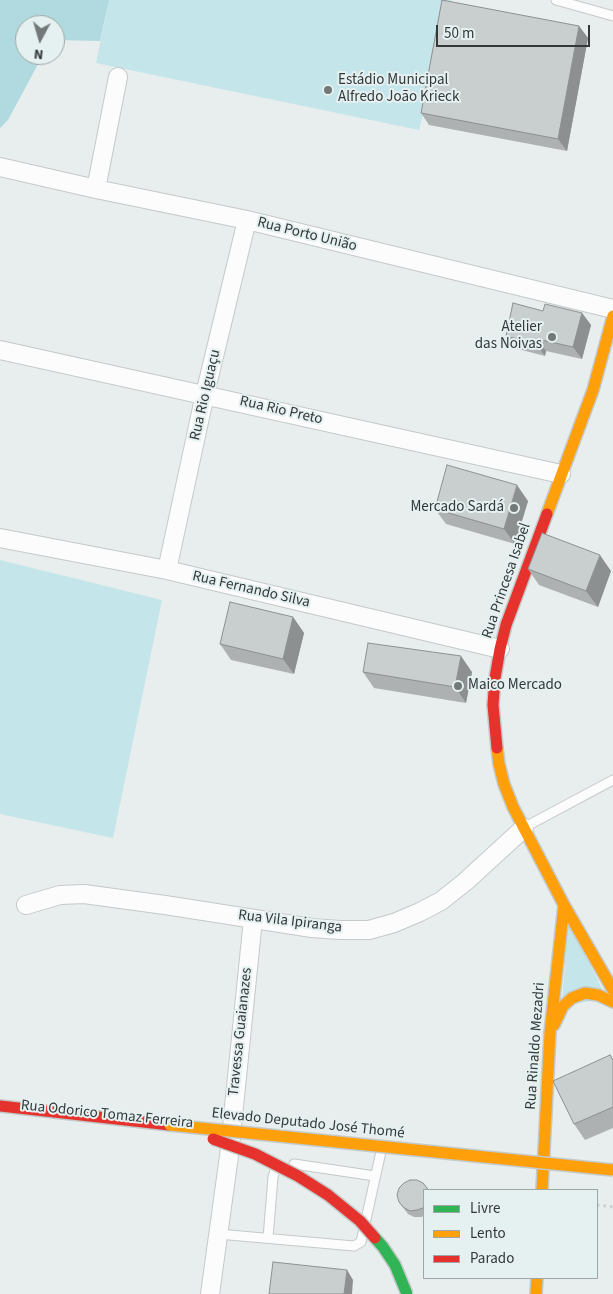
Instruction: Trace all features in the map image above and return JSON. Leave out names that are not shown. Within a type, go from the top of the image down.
[{"type":"street","points":[[96,188],[118,77]]},
{"type":"street","name":"Rua Porto União","points":[[0,167],[247,220],[613,309]]},
{"type":"street","name":"Rua Rio Iguaçu","points":[[167,570],[205,394],[247,220]]},
{"type":"street","name":"Rua Princesa Isabel","points":[[613,316],[605,350],[592,390],[506,624],[495,678],[493,705],[499,764],[513,807],[564,905],[613,990]]},
{"type":"street","name":"Rua Rio Preto","points":[[0,350],[561,474]]},
{"type":"street","name":"Rua Fernando Silva","points":[[0,538],[167,570],[500,649]]},
{"type":"street","name":"Rua Vila Ipiranga","points":[[26,905],[60,895],[84,894],[312,928],[369,930],[394,924],[441,901],[465,882],[524,828]]},
{"type":"street","name":"Rua Rinaldo Mezadri","points":[[542,1189],[550,1033],[564,905]]},
{"type":"street","name":"Travessa Guaianazes","points":[[210,1294],[229,1156],[253,919]]},
{"type":"street","points":[[550,1033],[563,1006],[572,998],[584,993],[598,995],[613,1002]]},
{"type":"street","name":"Rua Odorico Tomaz Ferreira","points":[[0,1106],[117,1115],[543,1161]]},
{"type":"street","name":"Elevado Deputado José Thomé","points":[[0,1106],[613,1170]]},
{"type":"street","points":[[170,1125],[255,1154],[298,1176],[328,1195],[360,1221],[384,1247],[395,1266],[407,1294]]},
{"type":"street","points":[[536,1294],[537,1279]]},
{"type":"lane","points":[[556,0],[613,16]]},
{"type":"lane","points":[[524,828],[613,780]]},
{"type":"lane","points":[[218,1234],[354,1246],[361,1242],[383,1144]]},
{"type":"lane","points":[[268,1238],[273,1177],[274,1170],[278,1164],[285,1162],[375,1176]]},
{"type":"path","points":[[598,1205],[613,1207]]},
{"type":"shaded area","points":[[0,0],[109,0],[100,41],[65,40],[65,15],[15,15],[15,65],[38,65],[8,120],[0,128]]},
{"type":"shaded area","name":"Estádio Municipal Alfredo João Krieck","points":[[109,0],[451,0],[419,130],[96,63]]},
{"type":"shaded area","points":[[0,560],[162,600],[113,838],[0,814]]},
{"type":"shaded area","points":[[568,919],[607,999],[562,1005]]},
{"type":"building","points":[[442,0],[579,26],[558,139],[421,113]]},
{"type":"building","points":[[513,303],[543,311],[545,304],[582,313],[573,347],[537,339],[536,344],[506,336]]},
{"type":"building","points":[[447,465],[517,485],[504,529],[435,509]]},
{"type":"building","points":[[542,533],[600,555],[586,591],[528,569]]},
{"type":"building","points":[[230,602],[293,617],[283,659],[220,644]]},
{"type":"building","points":[[368,643],[461,656],[455,687],[363,672]]},
{"type":"building","points":[[610,1055],[613,1060],[613,1107],[574,1124],[553,1081]]},
{"type":"building","points":[[410,1180],[417,1180],[423,1183],[427,1189],[423,1189],[423,1208],[410,1211],[399,1202],[397,1195],[399,1188]]},
{"type":"building","points":[[273,1262],[347,1270],[344,1294],[269,1294]]},
{"type":"traffic: slow","points":[[547,514],[593,390],[613,316]]},
{"type":"traffic: slow","points":[[497,748],[504,784],[513,807],[564,905],[613,990]]},
{"type":"traffic: slow","points":[[542,1189],[550,1033],[564,905]]},
{"type":"traffic: slow","points":[[554,1025],[563,1006],[572,998],[585,993],[598,995],[613,1002]]},
{"type":"traffic: slow","points":[[170,1125],[613,1170]]},
{"type":"traffic: slow","points":[[536,1294],[537,1279]]},
{"type":"traffic: jam","points":[[497,748],[493,705],[500,649],[506,625],[547,514]]},
{"type":"traffic: jam","points":[[0,1106],[170,1125]]},
{"type":"traffic: jam","points":[[213,1139],[255,1154],[298,1176],[328,1195],[360,1221],[375,1238]]},
{"type":"traffic: fast","points":[[375,1238],[395,1265],[407,1294]]},
{"type":"place","name":"Estádio Municipal Alfredo João Krieck","points":[[328,90]]},
{"type":"place","name":"Atelier das Noivas","points":[[552,337]]},
{"type":"place","name":"Mercado Sardá","points":[[514,508]]},
{"type":"place","name":"Maico Mercado","points":[[458,686]]}]
